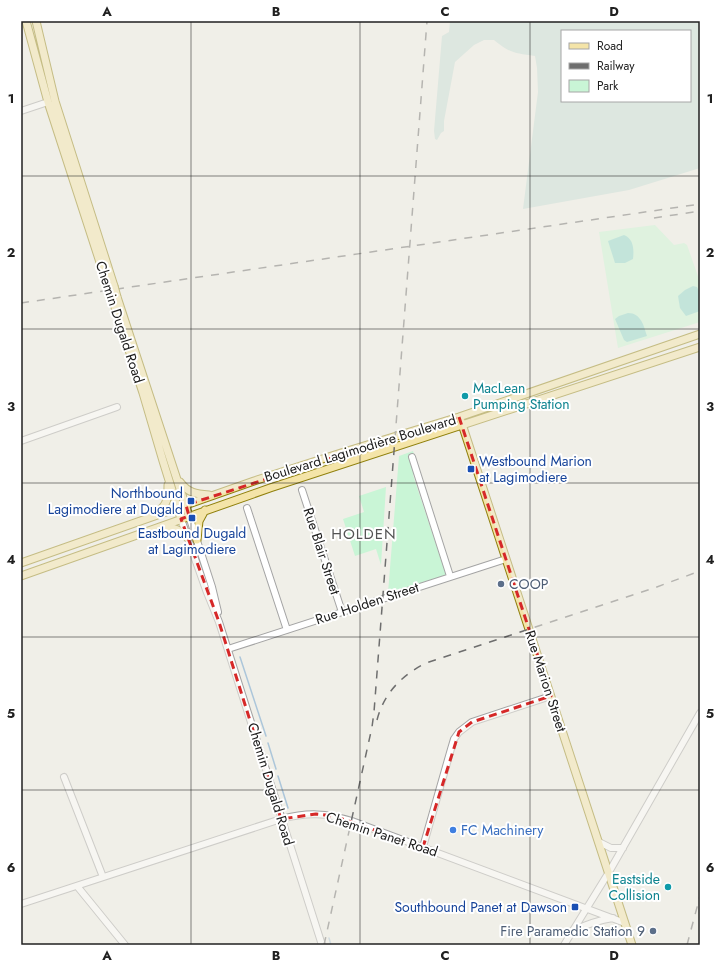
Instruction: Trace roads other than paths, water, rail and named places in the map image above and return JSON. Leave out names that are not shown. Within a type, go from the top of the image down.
[{"type":"main road","name":"Chemin Dugald Road","points":[[26,21],[48,102],[111,286]]},
{"type":"main road","name":"Chemin Dugald Road","points":[[36,21],[54,101],[182,519]]},
{"type":"main road","name":"Chemin Dugald Road","points":[[114,298],[189,516]]},
{"type":"main road","name":"Boulevard Lagimodière Boulevard","points":[[21,563],[212,496],[326,458],[459,417],[700,334]]},
{"type":"main road","name":"Boulevard Lagimodière Boulevard","points":[[21,576],[206,510],[700,347]]},
{"type":"main road","name":"Rue Marion Street","points":[[459,417],[632,945]]},
{"type":"main road","points":[[149,518],[160,511],[166,503],[168,493],[168,476]]},
{"type":"main road","points":[[177,479],[189,491],[196,494],[212,496]]},
{"type":"main road","points":[[197,540],[199,521],[206,510]]},
{"type":"main road","points":[[158,527],[174,528],[182,532],[188,538]]},
{"type":"street","points":[[21,111],[48,102]]},
{"type":"street","points":[[21,441],[117,408]]},
{"type":"street","points":[[412,457],[450,576]]},
{"type":"street","name":"Rue Blair Street","points":[[302,490],[342,612]]},
{"type":"street","points":[[247,508],[287,630]]},
{"type":"street","name":"Chemin Dugald Road","points":[[189,516],[212,586],[219,622]]},
{"type":"street","name":"Chemin Dugald Road","points":[[182,519],[228,649],[322,945]]},
{"type":"street","name":"Rue Holden Street","points":[[228,649],[506,559]]},
{"type":"street","points":[[423,847],[454,739],[459,732],[468,724],[476,720],[551,696]]},
{"type":"street","points":[[564,945],[586,907],[609,872],[700,713]]},
{"type":"street","points":[[64,777],[103,877]]},
{"type":"street","name":"Chemin Panet Road","points":[[21,904],[281,819],[297,815],[316,814],[334,816],[423,847],[586,907],[625,923]]},
{"type":"street","points":[[599,842],[611,848],[623,848]]},
{"type":"street","points":[[77,886],[125,945]]},
{"type":"street","points":[[571,932],[602,920],[613,918]]},
{"type":"waterway","points":[[240,657],[266,736]]},
{"type":"waterway","points":[[268,743],[276,769]]},
{"type":"waterway","points":[[278,776],[288,808]]},
{"type":"waterway","points":[[329,938],[331,945]]},
{"type":"railway","points":[[324,945],[374,712],[427,21]]},
{"type":"railway","points":[[21,303],[700,204]]},
{"type":"railway","points":[[654,218],[700,211]]},
{"type":"railway","points":[[377,720],[384,701],[395,686],[409,673],[426,663],[654,588],[700,571]]},
{"type":"railway","points":[[687,945],[700,896]]},
{"type":"place","name":"MacLean Pumping Station","points":[[465,396]]},
{"type":"place","name":"Westbound Marion at Lagimodiere","points":[[471,469]]},
{"type":"place","name":"Northbound Lagimodiere at Dugald","points":[[191,501]]},
{"type":"place","name":"Eastbound Dugald at Lagimodiere","points":[[192,518]]},
{"type":"place","name":"COOP","points":[[501,584]]},
{"type":"place","name":"FC Machinery","points":[[453,830]]},
{"type":"place","name":"Eastside Collision","points":[[668,887]]},
{"type":"place","name":"Southbound Panet at Dawson","points":[[575,907]]},
{"type":"place","name":"Fire Paramedic Station 9","points":[[653,931]]},
{"type":"district","name":"HOLDEN","points":[[364,534]]}]
